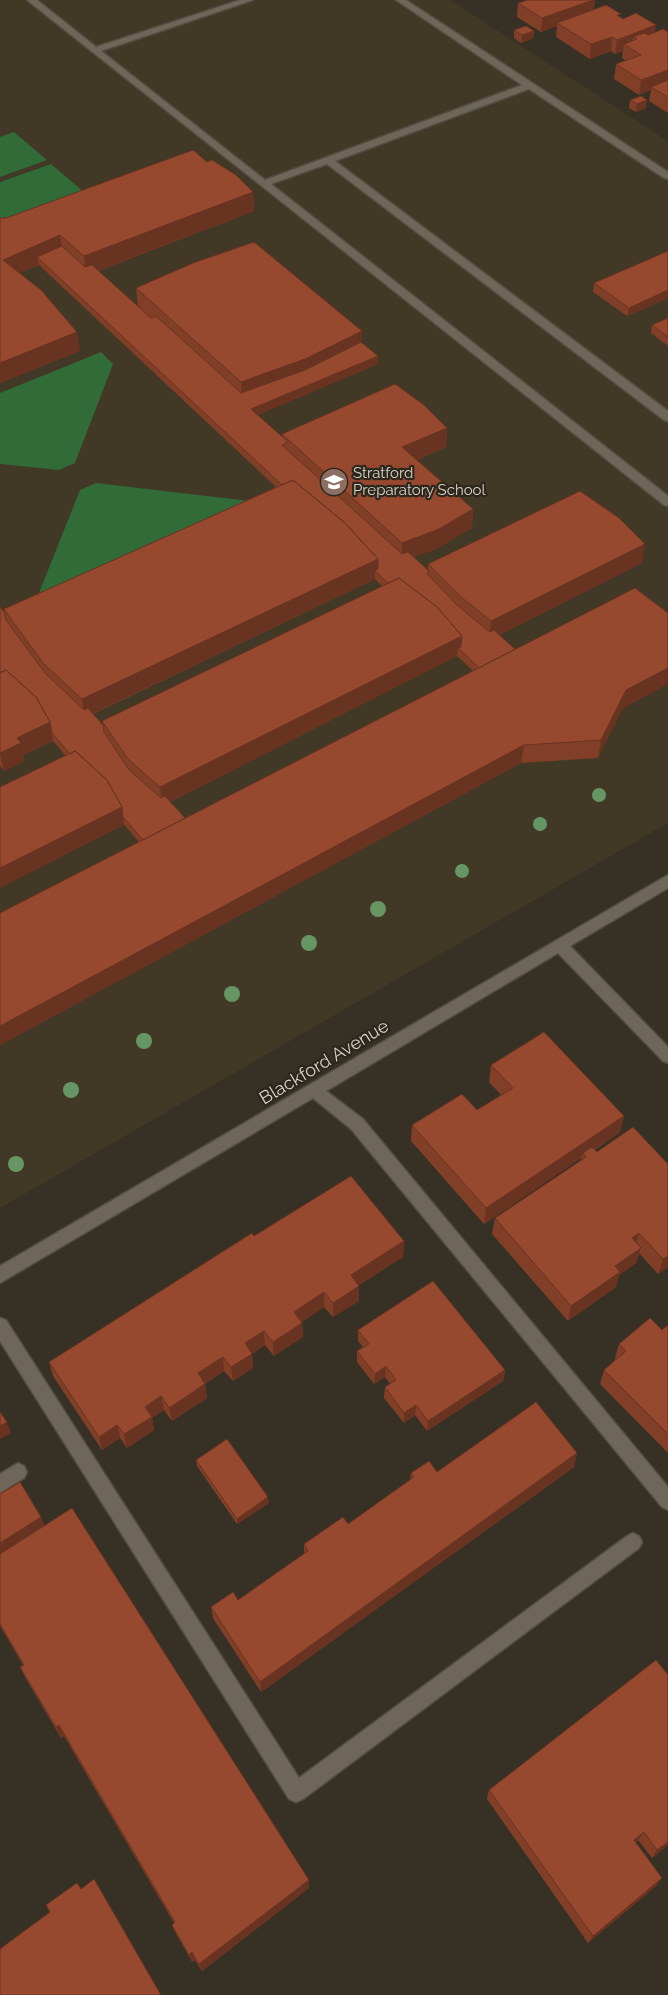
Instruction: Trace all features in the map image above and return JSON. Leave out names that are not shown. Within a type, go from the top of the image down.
[{"type":"street","points":[[31,0],[668,502]]},
{"type":"street","points":[[95,50],[249,0]]},
{"type":"street","points":[[400,0],[668,176]]},
{"type":"street","points":[[265,183],[530,85]]},
{"type":"street","points":[[328,160],[668,417]]},
{"type":"street","name":"Blackford Avenue","points":[[0,1275],[315,1091],[668,881]]},
{"type":"street","points":[[560,945],[668,1057]]},
{"type":"street","points":[[315,1091],[357,1124],[668,1501]]},
{"type":"street","points":[[0,1326],[296,1792],[633,1542]]},
{"type":"street","points":[[0,1484],[18,1472]]},
{"type":"shaded area","name":"Stratford Preparatory School","points":[[0,0],[450,0],[668,141],[668,823],[0,1208]]},
{"type":"green space","points":[[14,132],[47,160],[0,177],[0,137]]},
{"type":"green space","points":[[51,164],[85,193],[0,224],[0,182]]},
{"type":"green space","points":[[101,352],[113,364],[75,463],[59,470],[0,464],[0,393]]},
{"type":"green space","points":[[96,483],[259,502],[35,603],[80,490]]},
{"type":"building","points":[[528,0],[593,0],[542,18],[518,3]]},
{"type":"building","points":[[606,5],[621,14],[617,15],[623,19],[636,13],[656,25],[617,40],[612,37],[591,44],[557,23]]},
{"type":"building","points":[[526,26],[534,31],[522,35],[514,30]]},
{"type":"building","points":[[663,29],[668,32],[668,70],[641,80],[616,64],[641,55],[624,44],[637,39],[633,37],[644,33],[648,35]]},
{"type":"building","points":[[668,80],[668,97],[651,87]]},
{"type":"building","points":[[641,96],[647,100],[637,104],[630,100]]},
{"type":"building","points":[[193,150],[207,162],[212,160],[236,175],[253,192],[84,256],[60,235],[3,260],[41,290],[77,332],[0,363],[0,218],[6,218]]},
{"type":"building","points":[[254,242],[362,331],[305,359],[241,382],[136,288],[193,263]]},
{"type":"building","points":[[62,246],[85,267],[92,265],[151,318],[156,316],[241,393],[305,370],[361,342],[378,356],[251,409],[288,442],[282,445],[402,554],[408,552],[428,570],[428,575],[459,607],[490,632],[494,630],[515,649],[479,668],[458,648],[461,647],[462,636],[437,607],[399,578],[388,583],[375,571],[378,569],[378,559],[345,523],[293,480],[282,485],[37,257]]},
{"type":"building","points":[[668,251],[668,290],[629,308],[594,283]]},
{"type":"building","points":[[668,318],[668,337],[652,325]]},
{"type":"building","points":[[395,384],[424,405],[447,428],[402,447],[473,509],[439,529],[402,543],[282,434]]},
{"type":"building","points":[[293,480],[345,523],[378,559],[82,699],[43,663],[4,609]]},
{"type":"building","points":[[580,491],[619,518],[645,544],[491,621],[460,596],[428,564]]},
{"type":"building","points":[[399,578],[437,607],[462,636],[160,787],[128,759],[102,721]]},
{"type":"building","points":[[635,588],[668,613],[668,668],[626,690],[601,740],[524,745],[0,1026],[0,913]]},
{"type":"building","points":[[0,607],[4,612],[6,620],[45,673],[84,710],[88,708],[103,725],[104,732],[129,770],[161,798],[165,796],[185,818],[143,840],[123,817],[122,807],[107,780],[75,751],[70,754],[52,733],[50,722],[36,697],[6,670],[0,672]]},
{"type":"building","points":[[6,670],[36,697],[50,722],[17,738],[21,743],[0,753],[0,673]]},
{"type":"building","points":[[75,751],[107,780],[122,807],[0,868],[0,787]]},
{"type":"building","points":[[544,1032],[624,1116],[486,1208],[412,1125],[462,1094],[477,1110],[513,1088],[491,1065]]},
{"type":"building","points":[[633,1127],[668,1164],[668,1256],[663,1259],[639,1233],[632,1238],[641,1248],[615,1266],[620,1272],[571,1306],[495,1218],[586,1157],[583,1153],[592,1147],[597,1152]]},
{"type":"building","points":[[351,1176],[404,1241],[351,1275],[359,1286],[333,1303],[324,1292],[294,1312],[302,1323],[273,1342],[264,1331],[245,1343],[252,1354],[231,1367],[223,1357],[198,1373],[205,1384],[169,1408],[161,1396],[145,1407],[152,1417],[124,1434],[117,1425],[99,1437],[49,1362],[252,1233],[254,1236]]},
{"type":"building","points":[[433,1281],[505,1370],[428,1421],[416,1405],[404,1413],[385,1387],[396,1380],[386,1366],[375,1374],[357,1351],[369,1344],[358,1330]]},
{"type":"building","points":[[650,1318],[662,1330],[668,1325],[668,1434],[604,1370],[626,1351],[619,1344]]},
{"type":"building","points":[[536,1402],[577,1453],[260,1682],[211,1607],[233,1592],[238,1600],[308,1551],[304,1544],[343,1517],[348,1524],[414,1477],[411,1473],[429,1461],[437,1472]]},
{"type":"building","points":[[0,1412],[7,1422],[0,1426]]},
{"type":"building","points":[[227,1439],[268,1497],[237,1519],[196,1460]]},
{"type":"building","points":[[20,1482],[41,1517],[0,1543],[0,1494]]},
{"type":"building","points":[[72,1508],[309,1880],[199,1964],[192,1952],[189,1955],[172,1925],[175,1922],[59,1725],[56,1727],[20,1667],[24,1665],[0,1624],[0,1554]]},
{"type":"building","points":[[656,1660],[668,1675],[668,1842],[657,1850],[644,1832],[634,1840],[662,1878],[593,1936],[489,1790]]},
{"type":"building","points":[[94,1879],[161,1995],[0,1995],[0,1949],[50,1912],[46,1905],[77,1883],[81,1889]]},
{"type":"place","name":"Stratford Preparatory School","points":[[334,482]]}]
